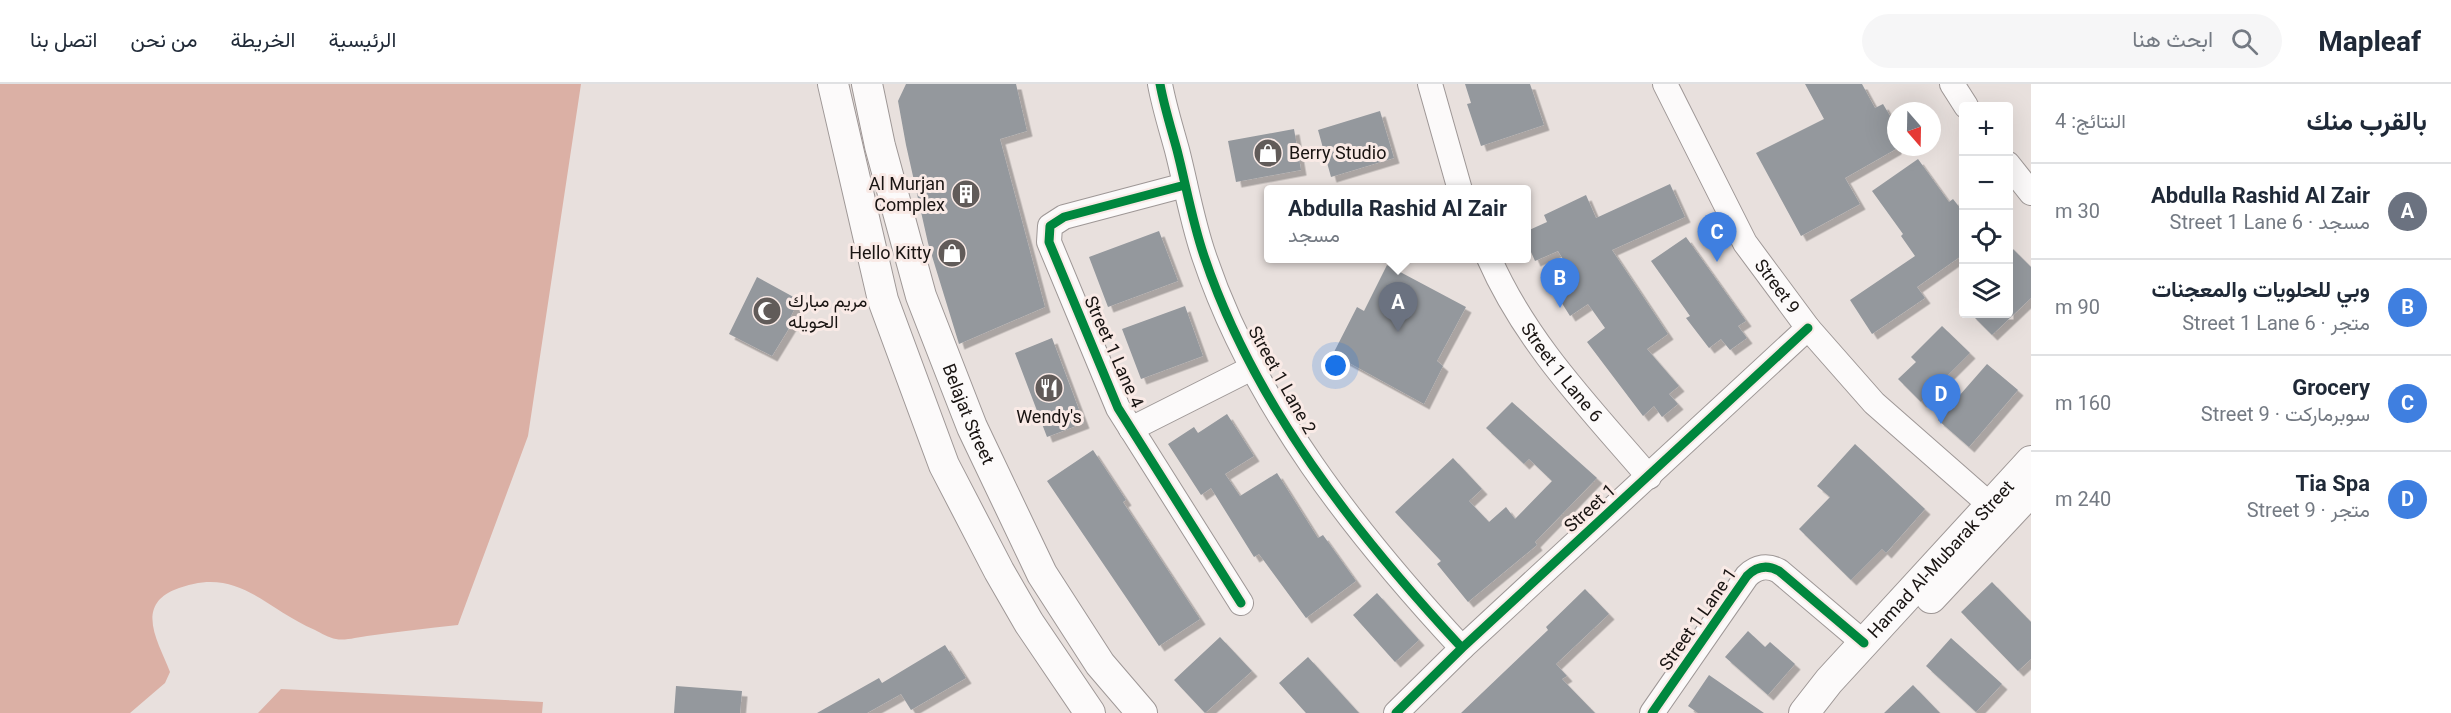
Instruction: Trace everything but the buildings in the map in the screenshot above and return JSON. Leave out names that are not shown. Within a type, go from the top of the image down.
[{"type":"main road","points":[[833,84],[883,300],[944,465],[1029,623],[1090,713]]},
{"type":"main road","name":"Belajat Street","points":[[869,86],[898,216],[921,296],[972,427],[1042,574],[1100,664],[1142,713]]},
{"type":"main road","name":"Hamad Al-Mubarak Street","points":[[1804,713],[1864,643],[2031,460]]},
{"type":"main road","name":"Hamad Al-Mubarak Street","points":[[1830,713],[1910,620],[2031,491]]},
{"type":"street","name":"Street 1 Lane 2","points":[[1160,84],[1207,265],[1254,367],[1288,429],[1327,487],[1407,588],[1462,648]]},
{"type":"street","points":[[1431,84],[1459,185]]},
{"type":"street","name":"Street 9","points":[[1665,84],[1745,243],[1808,328],[1874,403],[1989,504]]},
{"type":"street","points":[[1952,84],[1963,102]]},
{"type":"street","points":[[2013,170],[2031,193]]},
{"type":"street","name":"Street 1 Lane 4","points":[[1185,185],[1064,217],[1050,226],[1049,242],[1112,395],[1241,603]]},
{"type":"street","name":"Street 1 Lane 6","points":[[1492,263],[1510,299],[1548,360],[1649,477]]},
{"type":"street","name":"Street 1","points":[[1396,713],[1462,648],[1808,328]]},
{"type":"street","name":"Street 1 Lane 4","points":[[1131,429],[1254,367]]},
{"type":"street","name":"Street 1 Lane 1","points":[[1652,713],[1747,576],[1757,568],[1769,567],[1779,571],[1864,643]]},
{"type":"shaded area","points":[[0,84],[581,84],[528,436],[458,625],[336,639],[296,621],[264,600],[232,585],[215,582],[196,583],[174,590],[162,597],[155,606],[153,627],[170,672],[165,683],[130,713],[0,713]]},
{"type":"shaded area","points":[[281,689],[543,702],[542,713],[258,713]]},
{"type":"cycle path","points":[[1160,84],[1204,256],[1225,311],[1250,364],[1312,465],[1347,513],[1384,560],[1462,648]]},
{"type":"cycle path","points":[[1185,185],[1064,217],[1050,226],[1049,242],[1118,408],[1241,603]]},
{"type":"cycle path","points":[[1396,713],[1462,648],[1808,328]]},
{"type":"cycle path","points":[[1652,713],[1747,576],[1759,568],[1767,567],[1779,571],[1864,643]]},
{"type":"place","name":"Berry Studio","points":[[1268,153]]},
{"type":"place","name":"Al Murjan Complex","points":[[966,194]]},
{"type":"place","name":"Hello Kitty","points":[[952,253]]},
{"type":"place","name":"Grocery","points":[[1717,262]]},
{"type":"place","name":"وبي للحلويات والمعجنات","points":[[1560,308]]},
{"type":"place","name":"مريم مبارك الحويله","points":[[767,311]]},
{"type":"place","name":"Abdulla Rashid Al Zair","points":[[1398,332]]},
{"type":"place","name":"Wendy's","points":[[1049,388]]},
{"type":"place","name":"Tia Spa","points":[[1941,424]]}]
